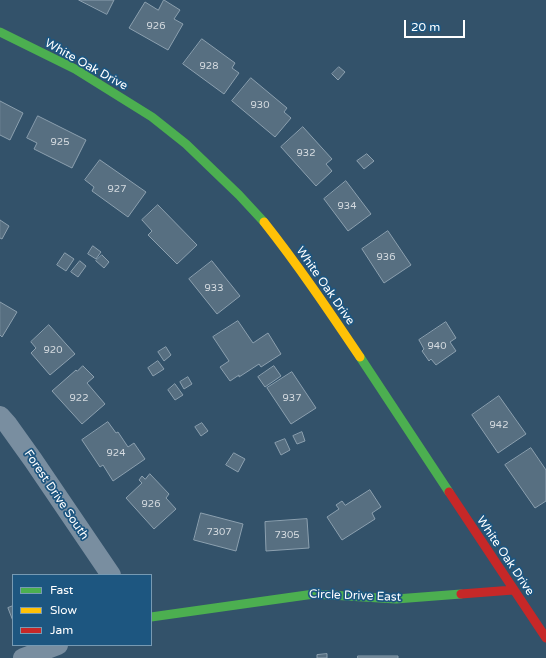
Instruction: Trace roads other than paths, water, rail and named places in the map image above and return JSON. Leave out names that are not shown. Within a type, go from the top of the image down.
[{"type":"street","name":"White Oak Drive","points":[[0,32],[75,69],[152,117],[186,144],[244,200],[283,246],[332,316],[546,638]]},
{"type":"street","name":"Forest Drive South","points":[[0,416],[33,460],[110,574]]},
{"type":"street","name":"Circle Drive East","points":[[152,617],[314,594],[396,599],[513,590]]},
{"type":"street","points":[[23,658],[55,646]]}]
